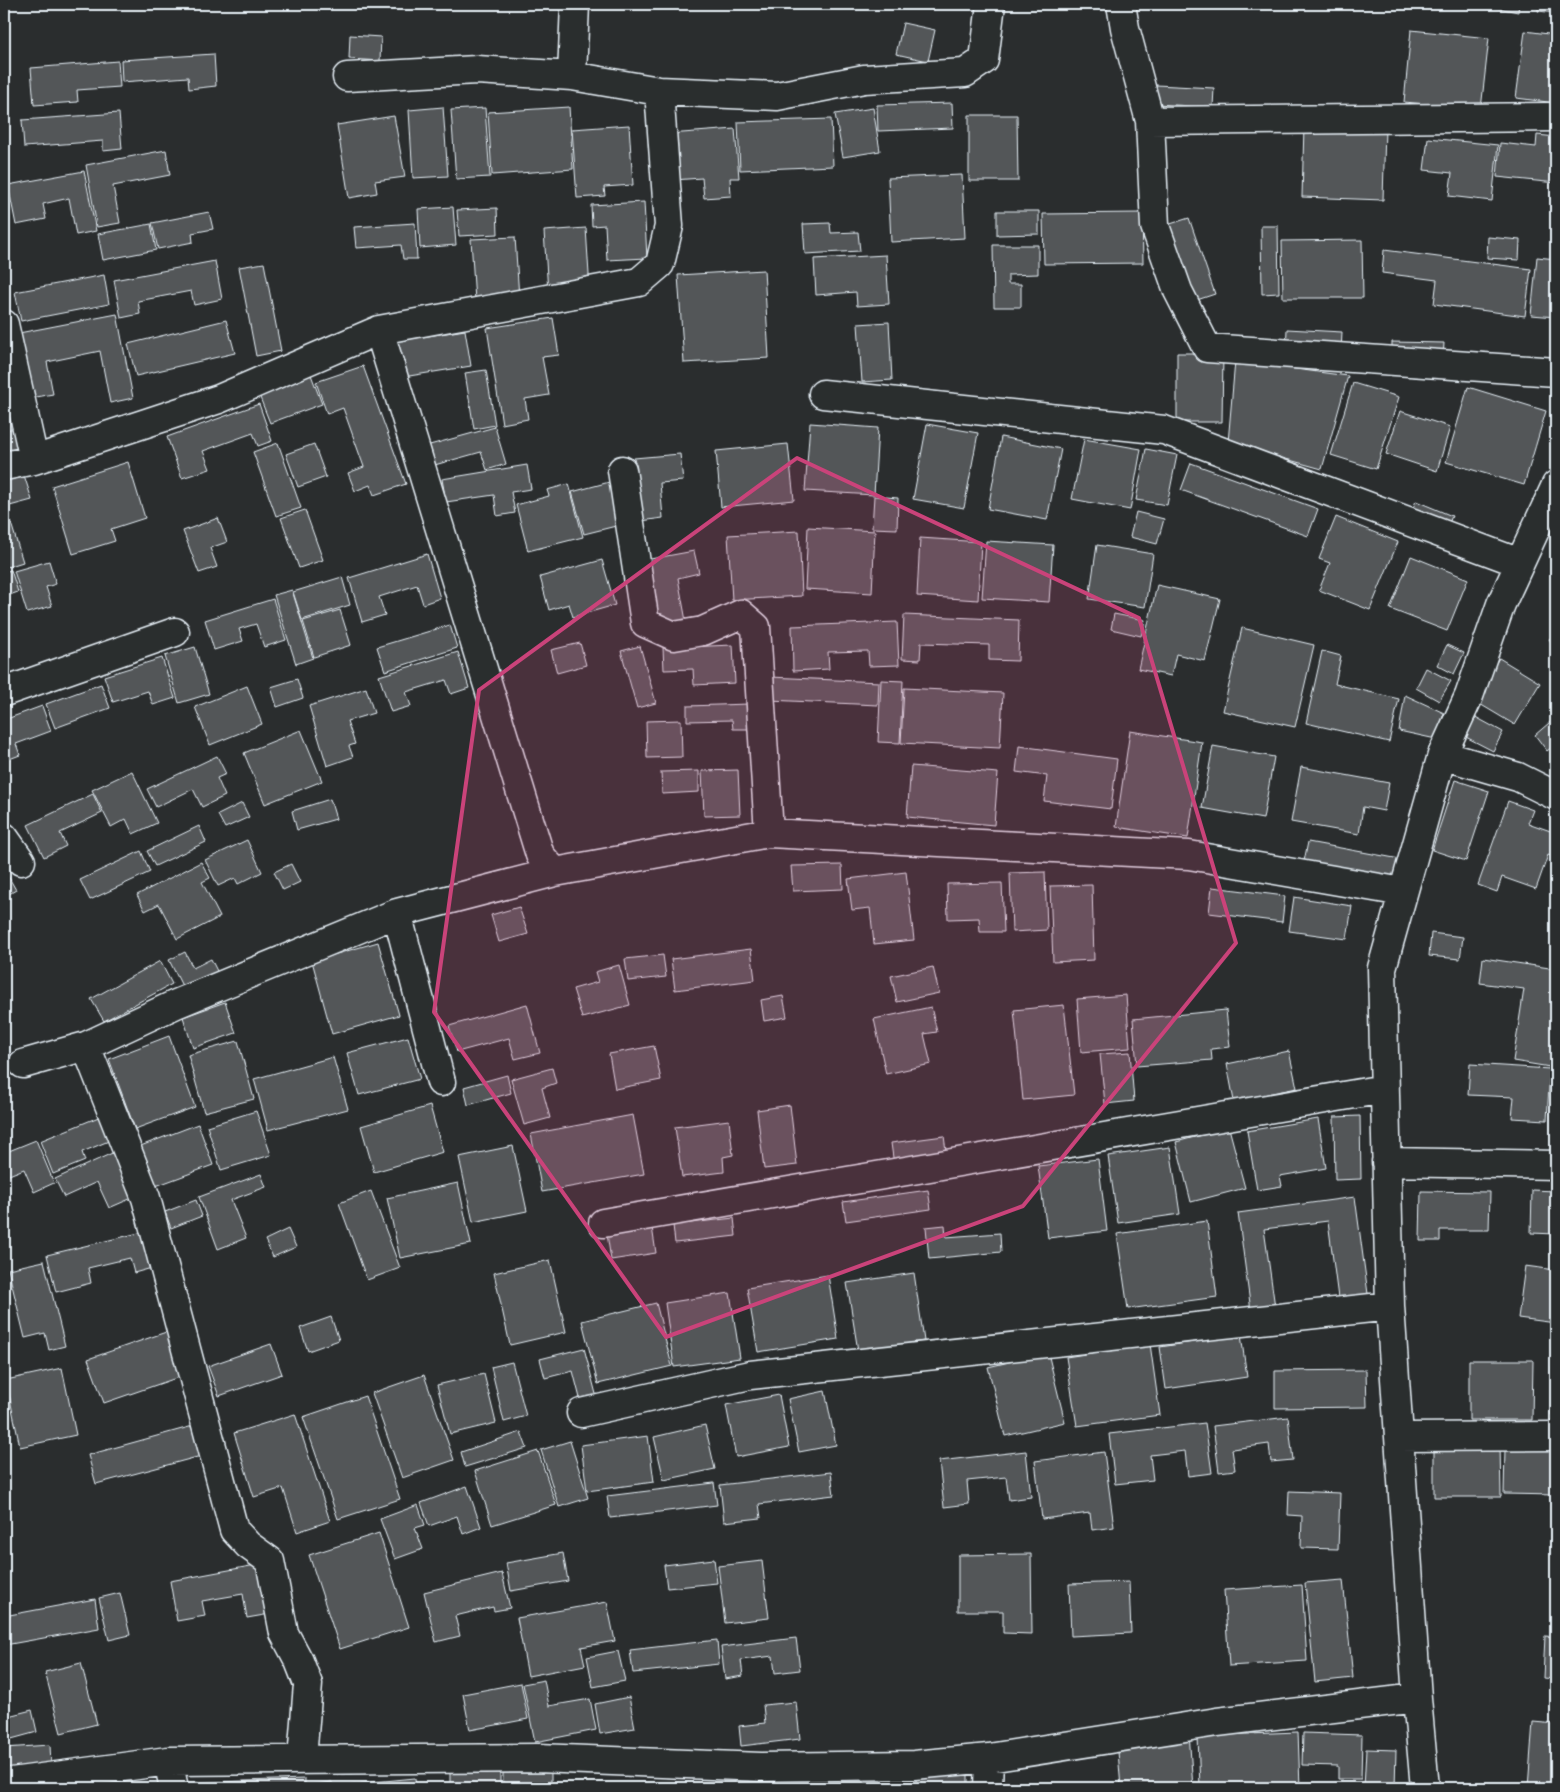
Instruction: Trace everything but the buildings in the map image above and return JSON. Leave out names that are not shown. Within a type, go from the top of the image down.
[{"type":"street","points":[[572,76],[575,4]]},
{"type":"street","points":[[347,77],[478,70],[572,76],[659,91],[777,96],[864,79],[965,73],[984,60],[991,4]]},
{"type":"street","points":[[1121,4],[1125,28],[1150,121],[1155,226],[1178,291],[1207,348],[1556,372]]},
{"type":"street","points":[[4,466],[34,460],[219,399],[379,330],[639,282],[660,264],[669,226],[659,91]]},
{"type":"street","points":[[1150,121],[1556,118]]},
{"type":"street","points":[[4,324],[34,460]]},
{"type":"street","points":[[379,330],[540,855],[555,872]]},
{"type":"street","points":[[823,394],[1164,430],[1520,563]]},
{"type":"street","points":[[622,470],[645,623],[674,636],[703,630],[742,614],[756,627],[769,833]]},
{"type":"street","points":[[1425,1788],[1390,1306],[1382,968],[1442,755],[1468,696],[1501,604],[1556,485]]},
{"type":"street","points":[[4,692],[175,632]]},
{"type":"street","points":[[1442,755],[1518,777],[1556,796]]},
{"type":"street","points":[[24,1064],[86,1046],[176,1004],[396,913],[555,872],[769,833],[1189,855],[1403,892]]},
{"type":"street","points":[[4,837],[21,862]]},
{"type":"street","points":[[396,913],[441,1082]]},
{"type":"street","points":[[86,1046],[146,1198],[234,1530],[248,1545],[270,1561],[284,1633],[299,1661],[308,1684],[302,1759]]},
{"type":"street","points":[[603,1222],[1384,1089]]},
{"type":"street","points":[[1386,1162],[1556,1165]]},
{"type":"street","points":[[580,1413],[750,1375],[1390,1306]]},
{"type":"street","points":[[1399,1437],[1556,1436]]},
{"type":"street","points":[[4,1783],[168,1761],[538,1758],[771,1767],[914,1766],[989,1758],[1217,1722],[1417,1698]]},
{"type":"street","points":[[988,1788],[989,1758]]},
{"type":"street","points":[[168,1761],[174,1788]]},
{"type":"highlighted area","points":[[797,458],[1139,618],[1236,943],[1023,1206],[666,1337],[434,1012],[479,690]]}]
